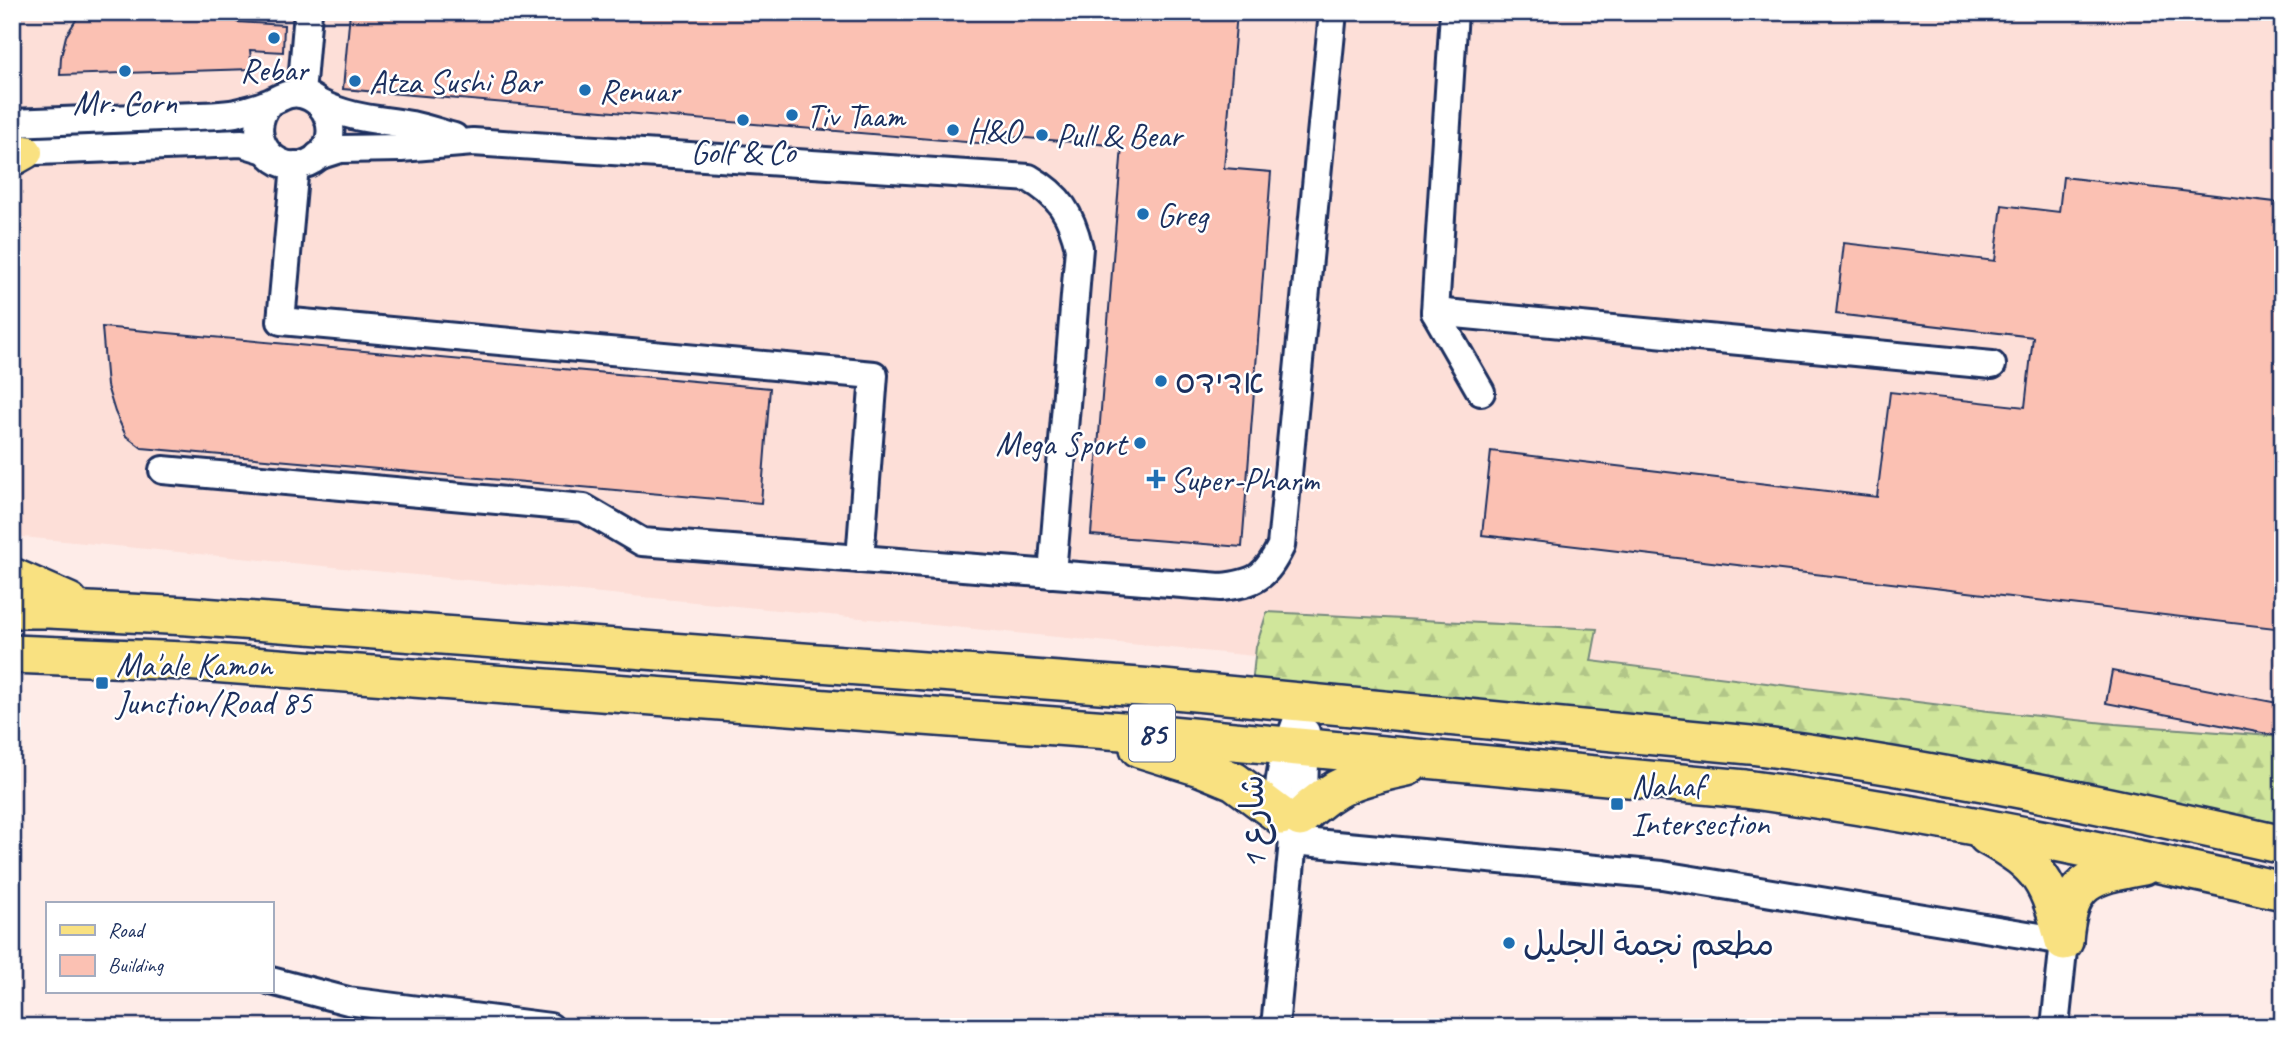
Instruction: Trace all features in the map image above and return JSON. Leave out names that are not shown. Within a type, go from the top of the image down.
[{"type":"highway","points":[[12,577],[93,611]]},
{"type":"highway","name":"85","points":[[12,609],[216,618],[1056,681],[1750,745],[1849,757],[1936,772],[2283,845]]},
{"type":"highway","name":"85","points":[[12,654],[199,662],[1071,727],[1745,789],[1842,802],[1964,824],[2283,891]]},
{"type":"highway","points":[[1071,727],[1200,766],[1234,781],[1292,825],[1336,788],[1361,777],[1437,760]]},
{"type":"highway","points":[[1964,824],[2011,849],[2037,871],[2052,897],[2063,941]]},
{"type":"highway","points":[[2063,941],[2066,913],[2073,898],[2087,882],[2102,873],[2156,863]]},
{"type":"street","points":[[308,12],[310,98],[328,116],[330,135],[326,147],[307,161],[281,321],[874,375],[860,559]]},
{"type":"street","points":[[163,470],[584,508],[642,542],[1221,587],[1249,583],[1271,566],[1281,546],[1333,12]]},
{"type":"street","points":[[1454,12],[1435,312],[1481,392]]},
{"type":"street","points":[[12,123],[231,113],[269,103],[288,94],[310,98],[351,117],[413,126],[473,142]]},
{"type":"street","points":[[269,103],[259,123],[259,136],[265,150],[277,161],[307,161],[340,149],[401,148],[473,142],[1029,178],[1047,188],[1061,202],[1073,224],[1079,247],[1052,574]]},
{"type":"street","points":[[17,155],[242,143],[265,150]]},
{"type":"street","points":[[1435,312],[1992,365]]},
{"type":"street","name":"شارع 1","points":[[1275,1027],[1292,825],[1280,783],[1297,747],[1304,702]]},
{"type":"street","points":[[1292,825],[1662,875],[2063,941],[2055,1027]]},
{"type":"street","points":[[273,982],[348,1001],[550,1027]]},
{"type":"shaded area","points":[[12,12],[2283,12],[2283,774],[2040,732],[12,536]]},
{"type":"green space","points":[[1267,612],[1597,629],[1591,661],[1989,711],[2283,737],[2283,831],[1252,685],[1256,647]]},
{"type":"building","points":[[81,12],[231,12],[237,22],[284,25],[283,52],[250,50],[252,69],[60,75],[66,36]]},
{"type":"building","points":[[350,12],[1237,12],[1224,168],[1271,172],[1242,547],[1091,535],[1122,146],[990,135],[989,144],[343,89]]},
{"type":"building","points":[[2063,177],[2283,203],[2283,629],[1482,535],[1491,451],[1877,497],[1890,392],[2025,407],[2033,337],[1836,314],[1844,243],[1995,261],[2002,205],[2059,212]]},
{"type":"building","points":[[102,327],[770,388],[761,503],[142,448],[126,436],[115,412],[107,386]]},
{"type":"building","points":[[2112,671],[2283,704],[2283,737],[2106,703]]},
{"type":"place","name":"Rebar","points":[[274,38]]},
{"type":"place","name":"Mr. Corn","points":[[125,71]]},
{"type":"place","name":"Atza Sushi Bar","points":[[355,81]]},
{"type":"place","name":"Renuar","points":[[585,90]]},
{"type":"place","name":"Tiv Taam","points":[[792,115]]},
{"type":"place","name":"Golf & Co","points":[[743,120]]},
{"type":"place","name":"H&O","points":[[953,130]]},
{"type":"place","name":"Pull & Bear","points":[[1042,135]]},
{"type":"place","name":"Greg","points":[[1143,214]]},
{"type":"place","name":"אדידס","points":[[1161,381]]},
{"type":"place","name":"Mega Sport","points":[[1140,443]]},
{"type":"place","name":"Super-Pharm","points":[[1156,479]]},
{"type":"place","name":"Ma'ale Kamon Junction/Road 85","points":[[102,683]]},
{"type":"place","name":"Nahaf Intersection","points":[[1617,804]]},
{"type":"place","name":"مطعم نجمة الجليل","points":[[1509,943]]}]
